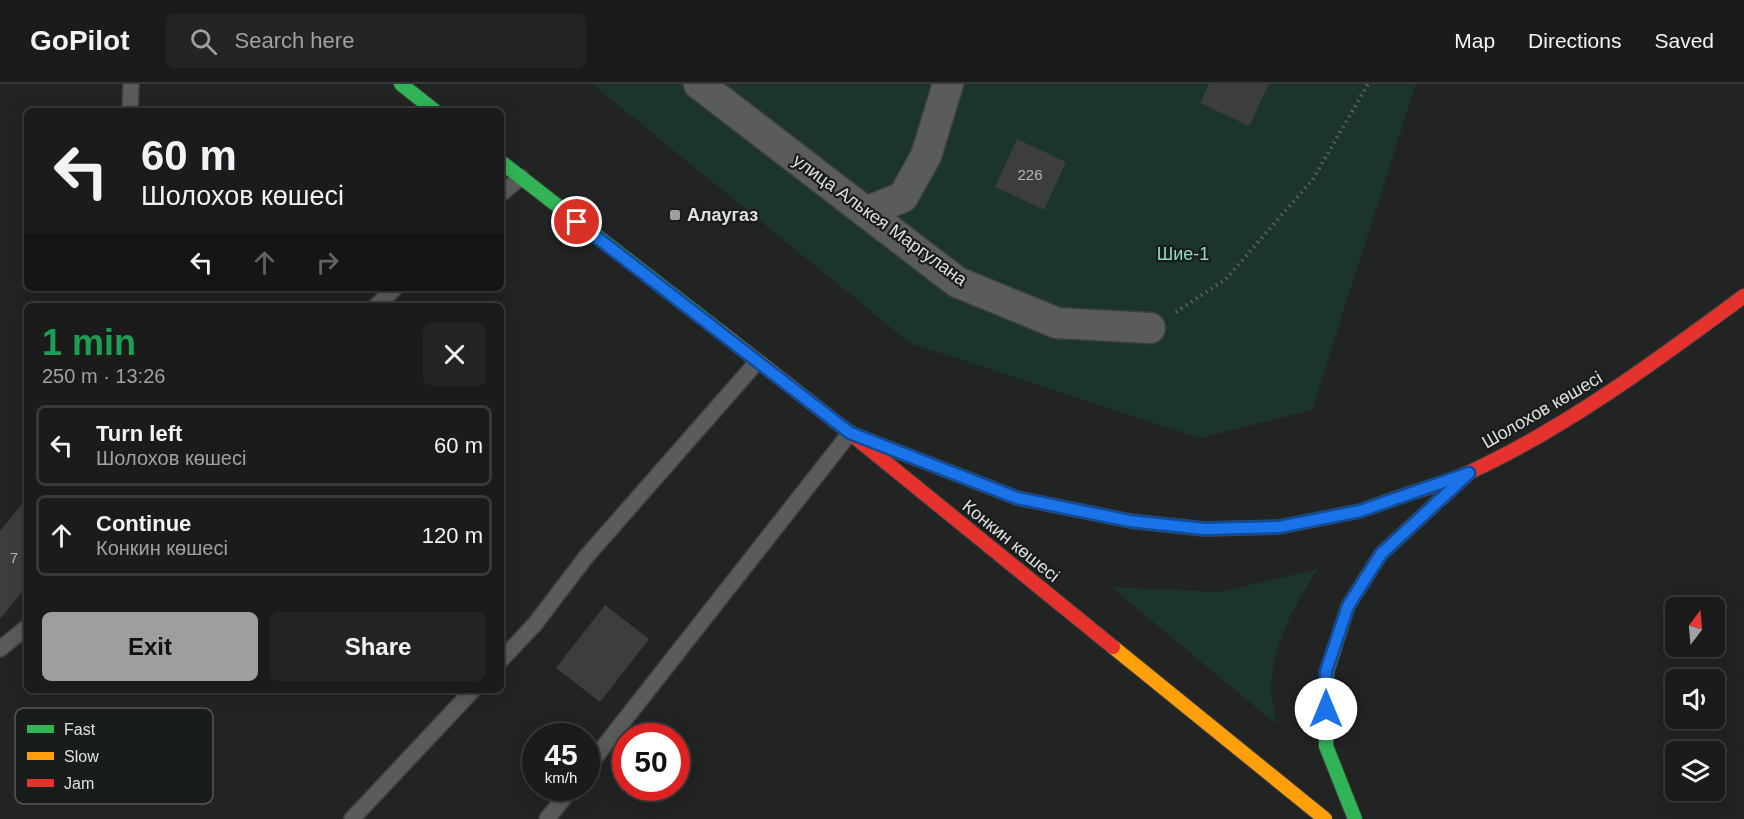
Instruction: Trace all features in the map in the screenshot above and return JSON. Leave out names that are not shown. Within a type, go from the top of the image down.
[{"type":"main road","points":[[401,84],[431,108]]},
{"type":"main road","name":"Конкин көшесі","points":[[504,164],[850,433],[1325,819]]},
{"type":"main road","name":"Шолохов көшесі","points":[[850,433],[1017,498],[1130,521],[1204,529],[1279,527],[1360,511],[1469,473],[1563,422],[1652,364],[1744,296]]},
{"type":"main road","points":[[1355,819],[1326,746],[1326,671],[1348,606],[1381,554],[1469,473]]},
{"type":"street","name":"улица Алькея Маргулана","points":[[699,84],[957,282],[1057,323],[1150,328]]},
{"type":"street","points":[[866,212],[903,197],[926,156],[948,84]]},
{"type":"lane","points":[[130,108],[131,84]]},
{"type":"lane","points":[[504,191],[521,177]]},
{"type":"lane","points":[[379,303],[392,291]]},
{"type":"lane","points":[[504,657],[535,624],[586,557],[757,362]]},
{"type":"lane","points":[[600,751],[850,433]]},
{"type":"lane","points":[[0,649],[24,629]]},
{"type":"lane","points":[[352,819],[470,693]]},
{"type":"lane","points":[[547,819],[562,801]]},
{"type":"path","points":[[1150,328],[1226,279],[1312,179],[1368,84]]},
{"type":"green space","name":"Шие-1","points":[[592,84],[1416,84],[1312,410],[1200,438],[910,343]]},
{"type":"green space","points":[[1318,569],[1287,624],[1276,654],[1271,686],[1276,724],[1111,587],[1220,592]]},
{"type":"building","points":[[1209,84],[1269,84],[1249,126],[1200,103]]},
{"type":"building","points":[[1017,139],[1066,162],[1044,210],[995,187]]},
{"type":"building","points":[[24,502],[24,590],[0,619],[0,531]]},
{"type":"building","points":[[605,605],[649,639],[600,702],[556,668]]},
{"type":"traffic: fast","points":[[401,84],[431,108]]},
{"type":"traffic: fast","points":[[504,164],[722,333]]},
{"type":"traffic: fast","points":[[940,468],[1017,498],[1130,521],[1204,529],[1279,527],[1360,511],[1405,495]]},
{"type":"traffic: fast","points":[[1355,819],[1326,746],[1327,671],[1348,606],[1381,554],[1469,473]]},
{"type":"traffic: slow","points":[[722,333],[850,433],[940,468]]},
{"type":"traffic: slow","points":[[1113,647],[1325,819]]},
{"type":"traffic: jam","points":[[1405,495],[1462,476],[1542,434],[1612,391],[1744,296]]},
{"type":"traffic: jam","points":[[856,438],[1113,647]]},
{"type":"place","name":"Алаугаз","points":[[675,215]]},
{"type":"route","points":[[577,222],[850,433],[1017,498],[1130,521],[1204,529],[1279,527],[1360,511],[1469,473],[1381,554],[1348,606],[1326,671],[1326,709]]}]
